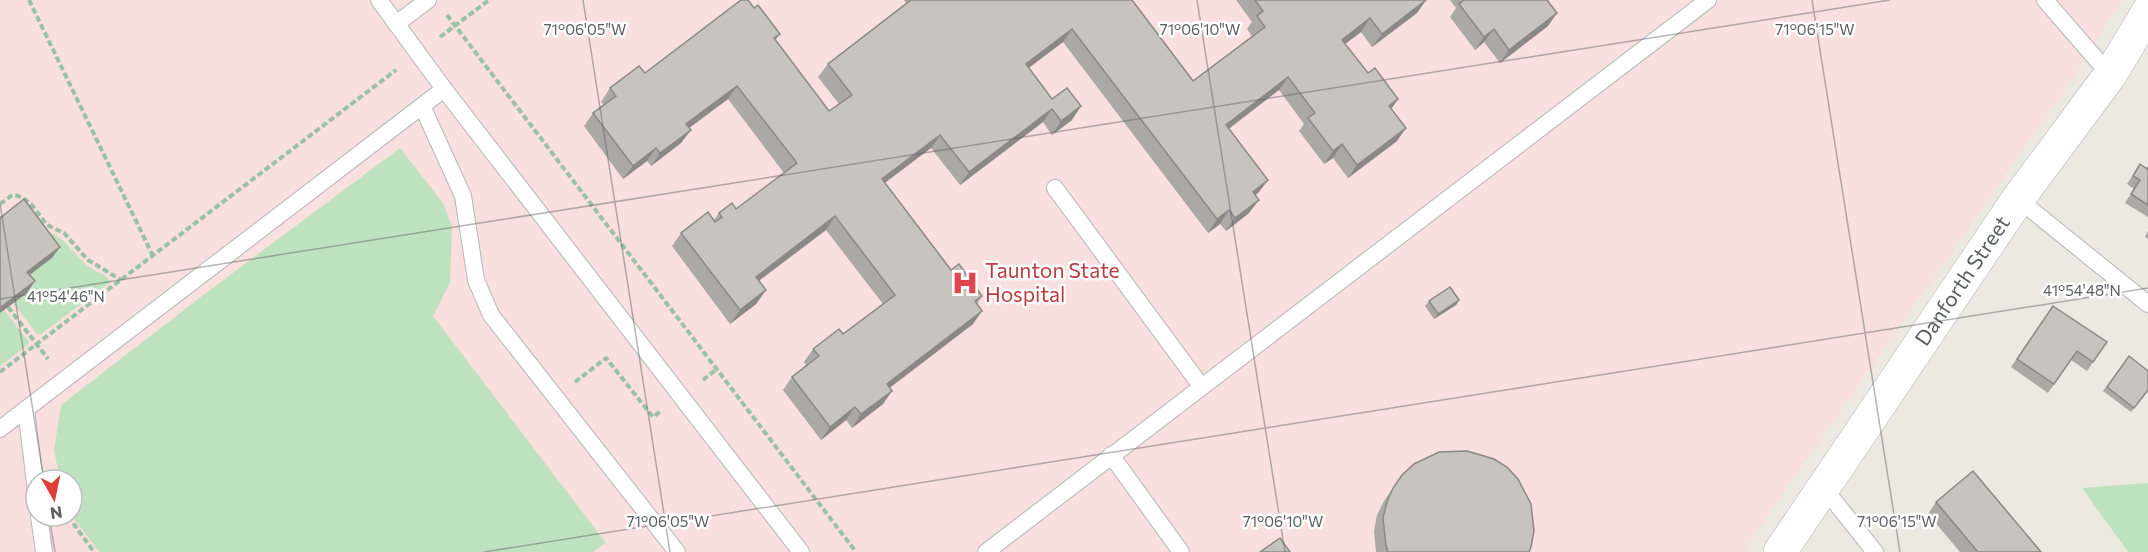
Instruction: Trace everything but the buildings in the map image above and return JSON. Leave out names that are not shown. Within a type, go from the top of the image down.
[{"type":"street","name":"Danforth Street","points":[[1780,552],[2018,199],[2110,75],[2148,12]]},
{"type":"lane","points":[[379,0],[444,89],[801,552]]},
{"type":"lane","points":[[396,24],[428,0]]},
{"type":"lane","points":[[986,552],[1708,0]]},
{"type":"lane","points":[[2045,0],[2110,75]]},
{"type":"lane","points":[[0,429],[444,89]]},
{"type":"lane","points":[[422,106],[463,196],[476,280],[491,315],[677,552]]},
{"type":"lane","points":[[1055,188],[1201,386]]},
{"type":"lane","points":[[2018,199],[2148,304]]},
{"type":"lane","points":[[26,409],[33,468]]},
{"type":"lane","points":[[1111,455],[1181,552]]},
{"type":"lane","points":[[1823,487],[1875,552]]},
{"type":"lane","points":[[41,528],[44,552]]},
{"type":"path","points":[[29,0],[153,256]]},
{"type":"path","points":[[440,37],[489,0]]},
{"type":"path","points":[[445,12],[856,552]]},
{"type":"path","points":[[0,372],[396,70]]},
{"type":"path","points":[[0,204],[11,196],[23,198],[32,204],[47,225],[64,233],[88,260],[121,280]]},
{"type":"path","points":[[8,307],[48,359]]},
{"type":"path","points":[[556,397],[606,358],[653,417],[662,410]]},
{"type":"path","points":[[703,380],[717,369]]},
{"type":"path","points":[[77,528],[94,552]]},
{"type":"shaded area","name":"Taunton State Hospital","points":[[0,0],[2122,0],[2067,87],[1742,552],[0,552]]},
{"type":"green space","points":[[400,148],[443,203],[452,226],[450,283],[433,316],[606,543],[593,552],[99,552],[81,528],[84,528],[84,468],[58,468],[54,450],[61,405]]},
{"type":"green space","points":[[52,233],[86,264],[111,282],[40,335],[13,303],[19,283],[40,242]]},
{"type":"green space","points":[[4,310],[29,342],[0,366],[0,313]]},
{"type":"green space","points":[[2148,483],[2148,552],[2128,552],[2082,488]]},
{"type":"place","name":"Taunton State Hospital","points":[[965,283]]}]
